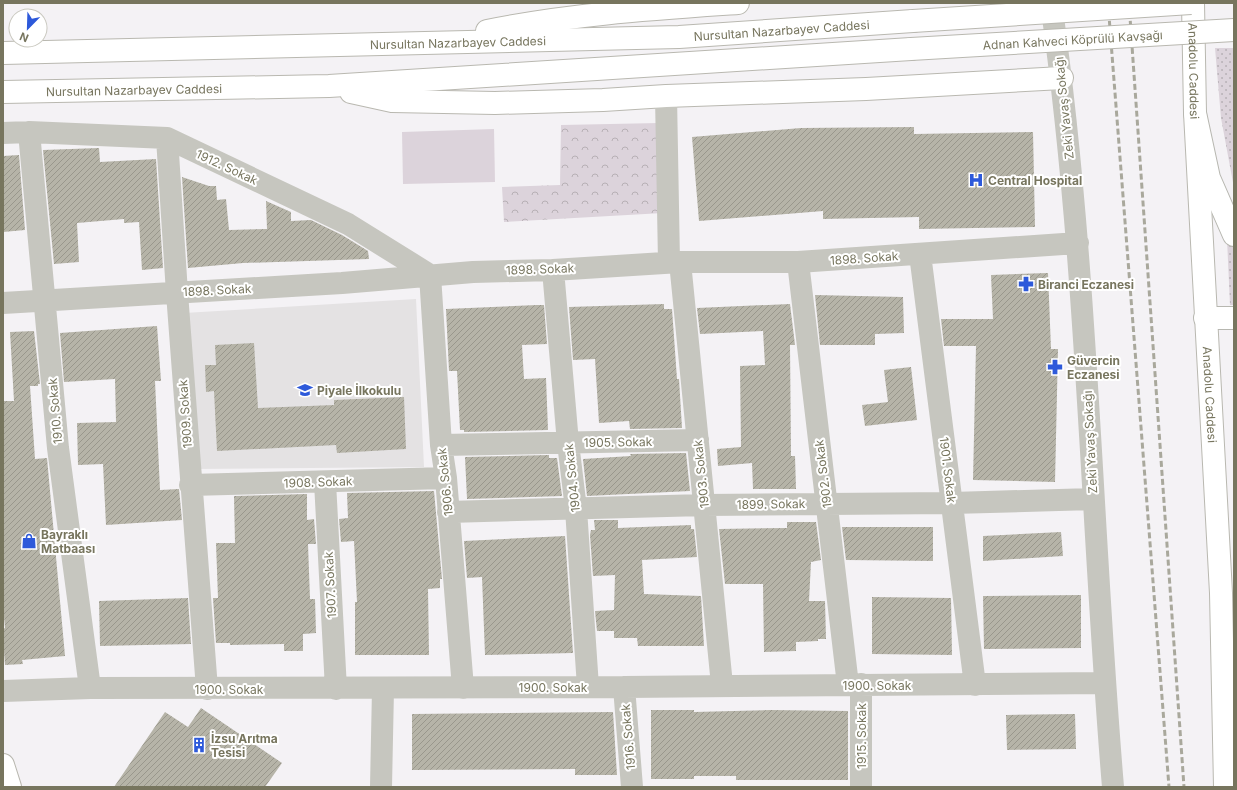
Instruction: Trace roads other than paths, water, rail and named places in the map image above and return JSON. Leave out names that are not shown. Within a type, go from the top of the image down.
[{"type":"main road","points":[[431,43],[538,21],[591,14],[738,3]]},
{"type":"main road","name":"Nursultan Nazarbayev Caddesi","points":[[3,53],[679,37],[1192,3]]},
{"type":"main road","name":"Anadolu Caddesi","points":[[1192,3],[1195,113],[1205,318],[1227,593],[1225,787]]},
{"type":"main road","name":"Adnan Kahveci Köprülü Kavşağı","points":[[911,49],[1234,30]]},
{"type":"main road","name":"Nursultan Nazarbayev Caddesi","points":[[3,92],[329,86],[911,49]]},
{"type":"main road","points":[[329,86],[392,101],[502,102],[603,100],[666,96],[866,89],[1062,78]]},
{"type":"main road","points":[[1195,113],[1208,178],[1234,235]]},
{"type":"main road","points":[[1205,318],[1234,318]]},
{"type":"main road","points":[[3,765],[10,787]]},
{"type":"street","name":"Zeki Yavaş Sokağı","points":[[1051,3],[1062,78],[1078,243],[1104,683],[1112,787]]},
{"type":"street","name":"1903. Sokak","points":[[666,96],[675,262],[698,440],[722,685]]},
{"type":"street","name":"1912. Sokak","points":[[3,133],[30,132],[167,138],[348,224],[430,275]]},
{"type":"street","name":"1910. Sokak","points":[[30,132],[58,448],[90,688]]},
{"type":"street","name":"1909. Sokak","points":[[167,138],[190,485],[206,689]]},
{"type":"street","name":"1898. Sokak","points":[[3,302],[342,283],[473,272],[553,270],[675,262],[798,262],[1078,243]]},
{"type":"street","name":"1901. Sokak","points":[[920,254],[975,685]]},
{"type":"street","name":"1902. Sokak","points":[[798,262],[827,503],[854,685]]},
{"type":"street","name":"1904. Sokak","points":[[553,270],[568,443],[576,509],[588,687]]},
{"type":"street","name":"1906. Sokak","points":[[430,275],[441,445],[446,478],[463,688]]},
{"type":"street","name":"1905. Sokak","points":[[441,445],[698,440]]},
{"type":"street","name":"1908. Sokak","points":[[190,485],[446,478]]},
{"type":"street","name":"1907. Sokak","points":[[325,482],[336,689]]},
{"type":"street","name":"1899. Sokak","points":[[448,512],[704,505],[952,503],[1093,499]]},
{"type":"street","name":"1900. Sokak","points":[[3,691],[90,688],[383,689],[1104,683]]},
{"type":"street","name":"1915. Sokak","points":[[854,685],[861,787]]},
{"type":"street","name":"1916. Sokak","points":[[624,687],[632,787]]},
{"type":"street","points":[[381,787],[383,689]]},
{"type":"railway","points":[[1108,3],[1169,787]]},
{"type":"railway","points":[[1129,3],[1184,787]]},
{"type":"place","name":"Central Hospital","points":[[976,180]]},
{"type":"place","name":"Biranci Eczanesi","points":[[1026,284]]},
{"type":"place","name":"Güvercin Eczanesi","points":[[1055,367]]},
{"type":"place","name":"Piyale İlkokulu","points":[[305,390]]},
{"type":"place","name":"Bayraklı Matbaası","points":[[29,541]]},
{"type":"place","name":"İzsu Arıtma Tesisi","points":[[199,745]]}]
